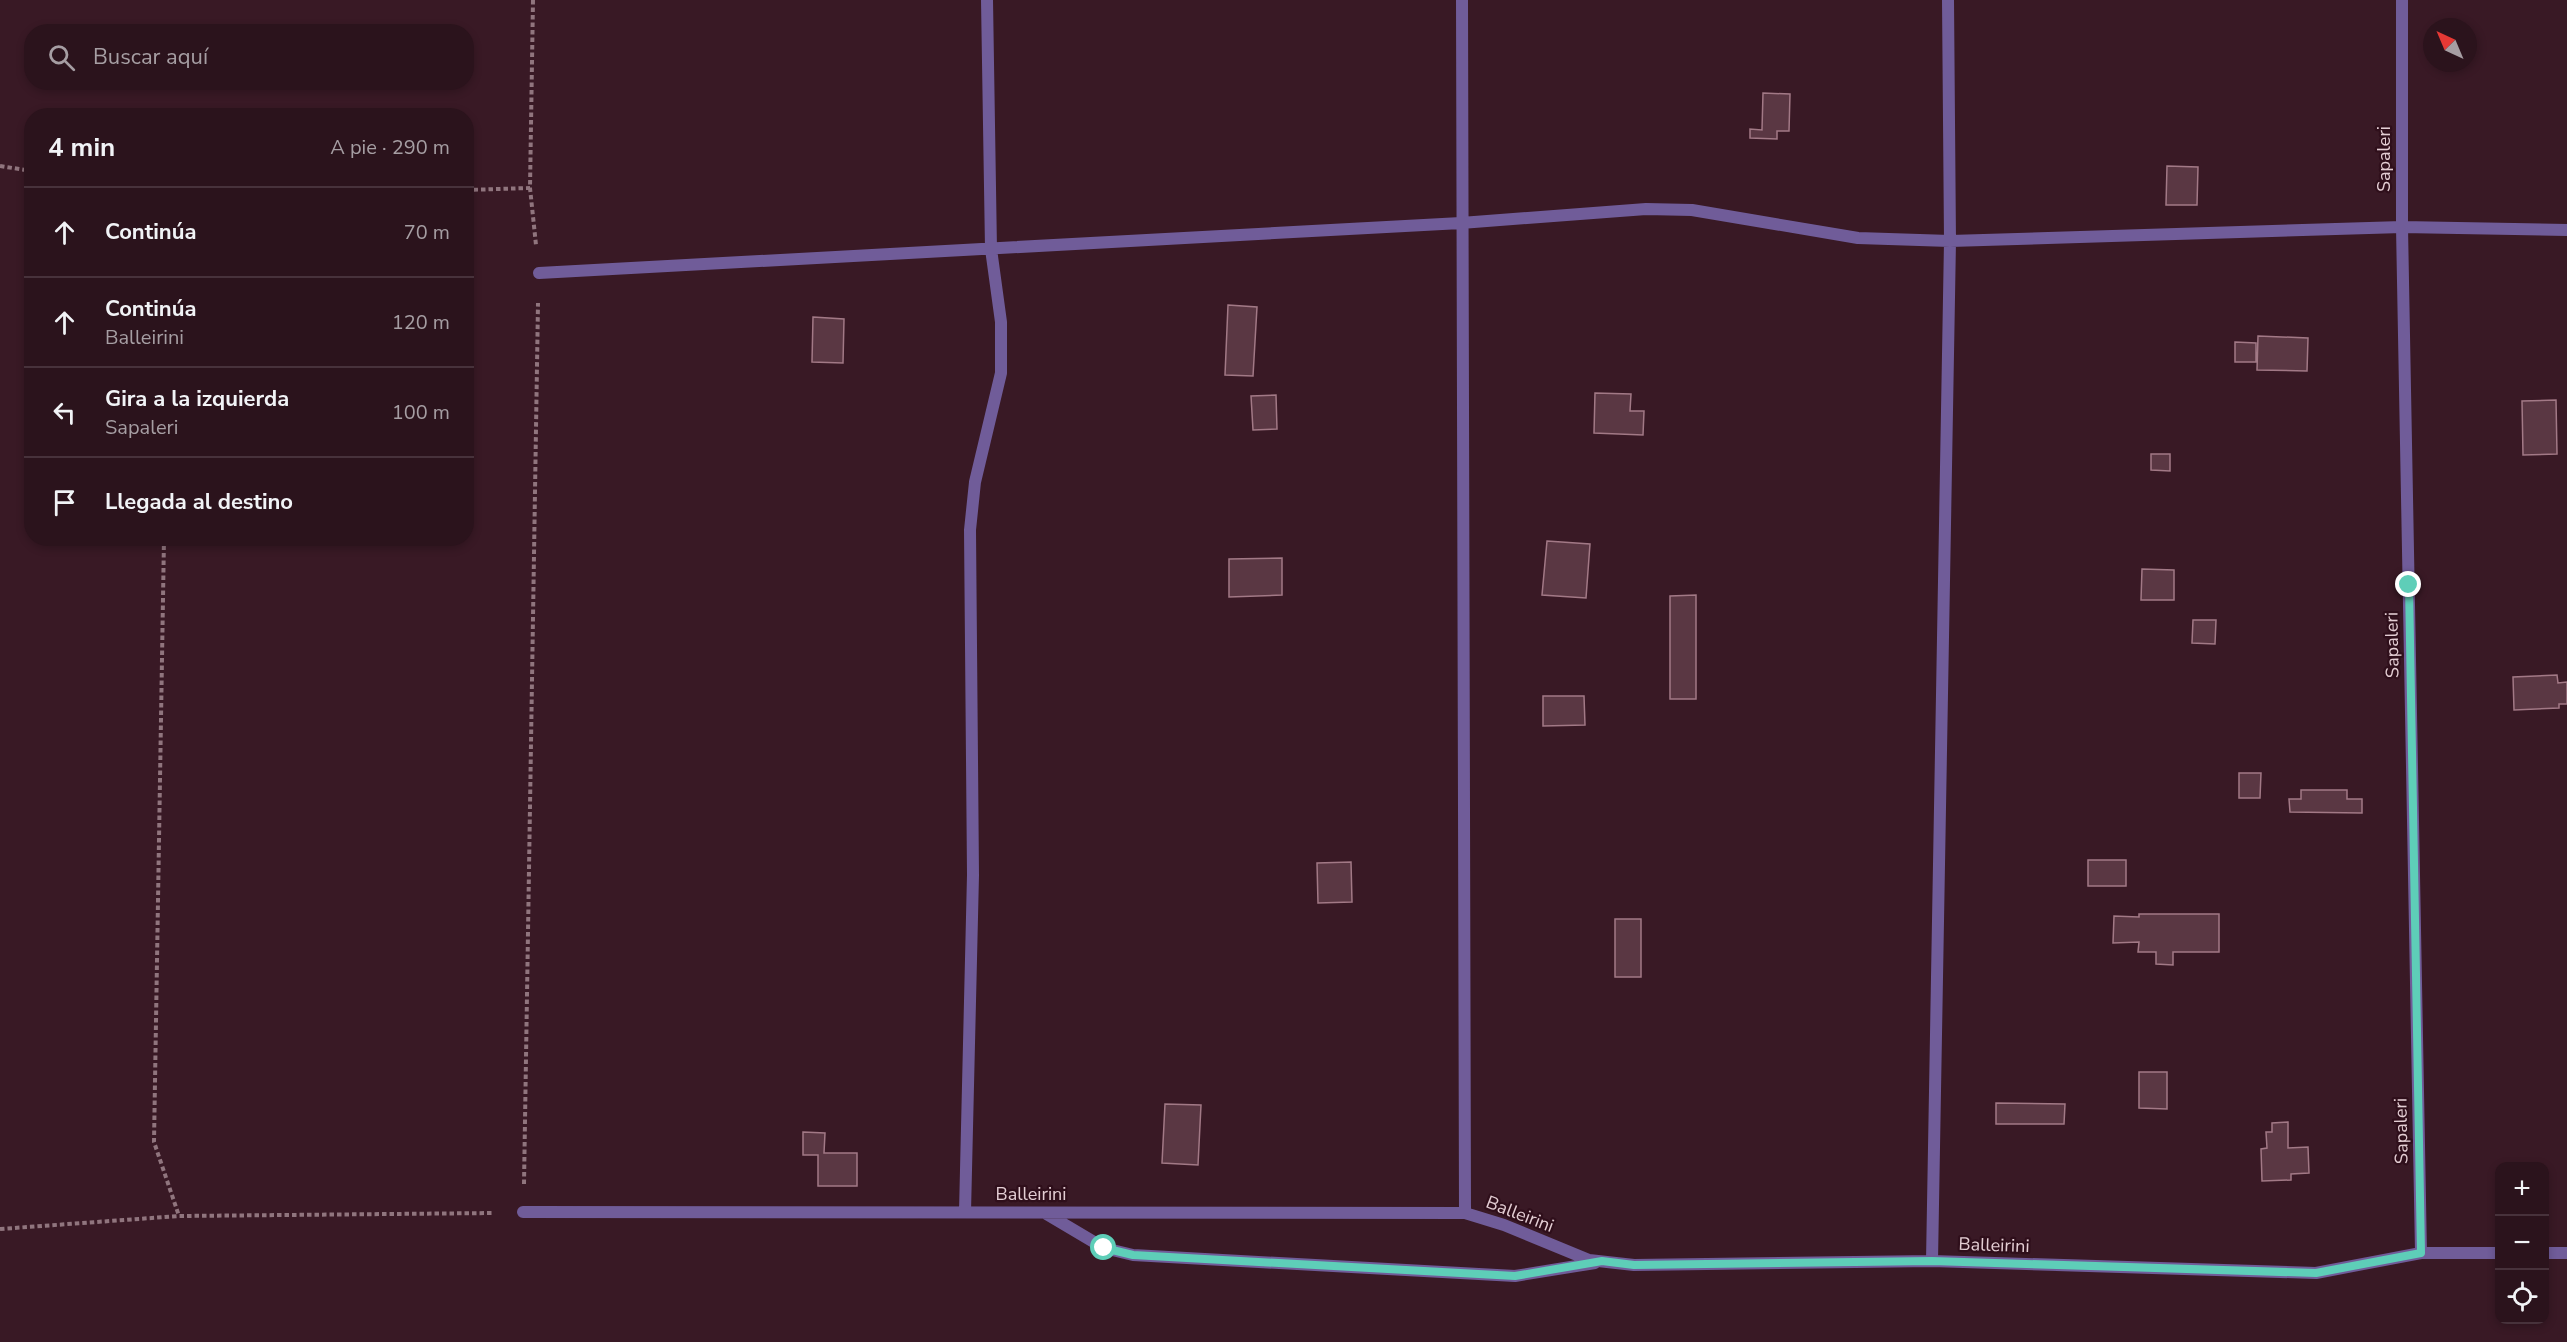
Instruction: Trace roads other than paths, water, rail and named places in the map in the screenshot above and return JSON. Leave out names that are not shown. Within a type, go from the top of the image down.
[{"type":"street","points":[[965,1212],[974,875],[970,531],[975,482],[1001,373],[1001,322],[992,249],[987,0]]},
{"type":"street","points":[[1462,0],[1465,1213]]},
{"type":"street","points":[[1932,1261],[1950,241],[1948,0]]},
{"type":"street","name":"Sapaleri","points":[[2402,0],[2402,227],[2421,1253]]},
{"type":"street","points":[[539,273],[1461,223],[1646,209],[1692,210],[1858,238],[1950,241],[2402,227],[2567,230]]},
{"type":"street","name":"Balleirini","points":[[523,1212],[1465,1213],[1504,1225],[1589,1260],[1634,1265],[1932,1261],[2316,1273],[2421,1253],[2495,1253]]},
{"type":"street","points":[[1044,1212],[1104,1248],[1133,1255],[1515,1276],[1602,1261]]},
{"type":"street","points":[[2549,1253],[2567,1252]]}]
